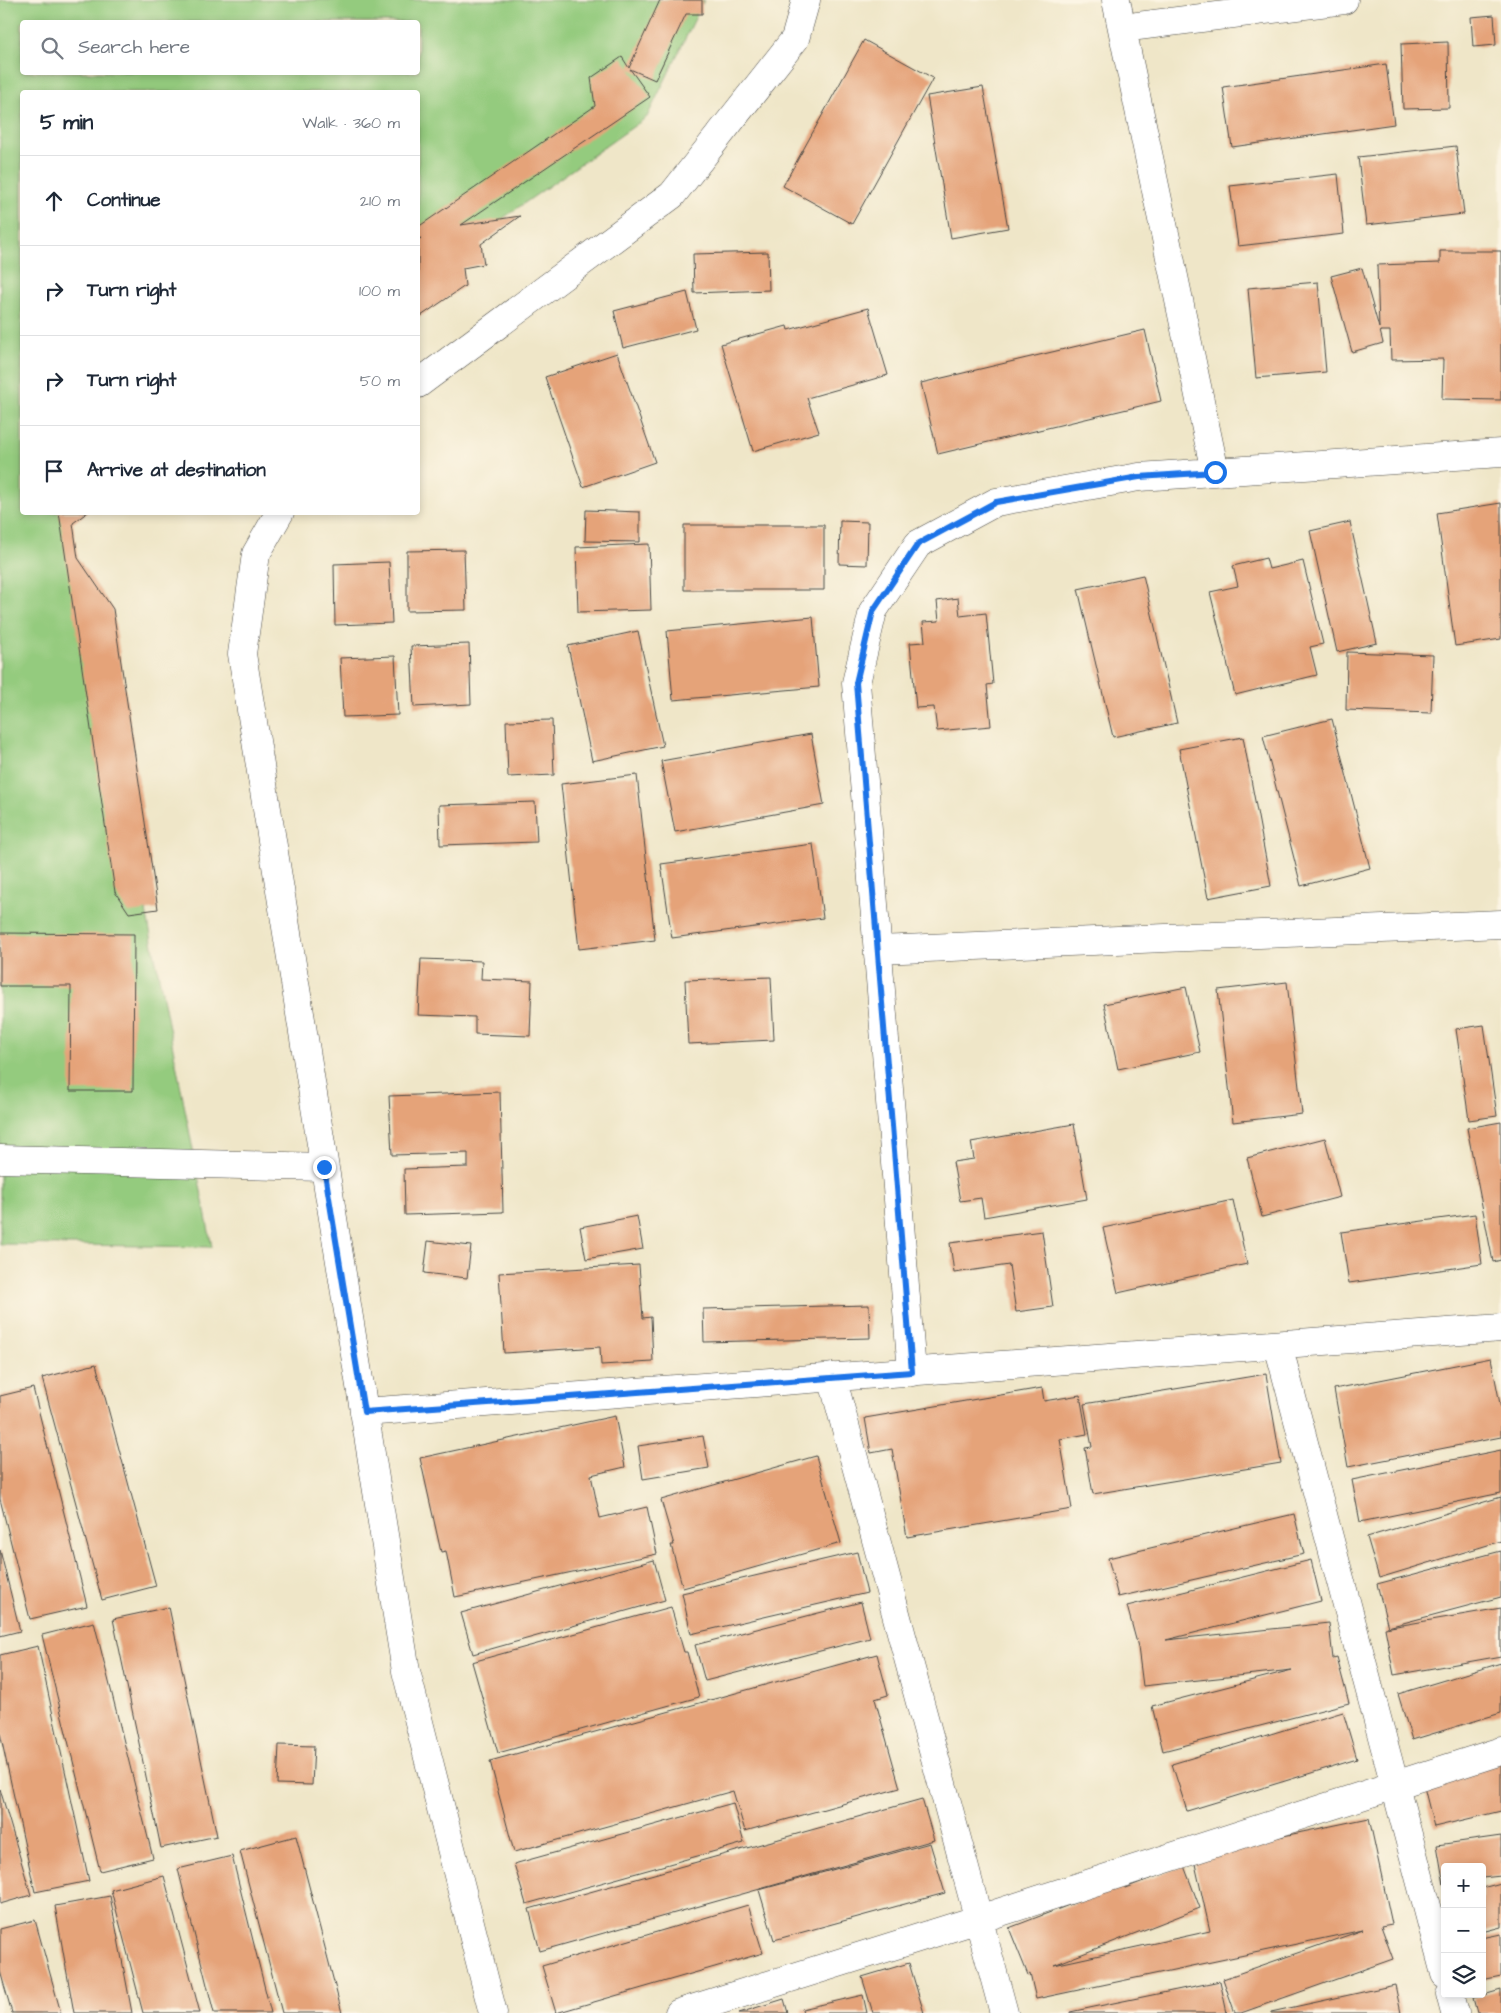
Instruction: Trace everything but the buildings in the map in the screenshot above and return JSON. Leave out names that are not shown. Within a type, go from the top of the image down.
[{"type":"street","points":[[420,383],[672,195],[795,39],[806,0]]},
{"type":"street","points":[[1116,0],[1215,472]]},
{"type":"street","points":[[1122,28],[1344,0]]},
{"type":"street","points":[[912,1372],[856,683],[873,611],[918,544],[996,502],[1139,477],[1501,453]]},
{"type":"street","points":[[278,515],[256,554],[242,654],[406,1671],[493,2013]]},
{"type":"street","points":[[878,950],[1501,924]]},
{"type":"street","points":[[0,1159],[324,1167]]},
{"type":"street","points":[[364,1412],[1501,1328]]},
{"type":"street","points":[[1278,1344],[1441,1959]]},
{"type":"street","points":[[832,1378],[903,1646],[980,1919],[1004,2013]]},
{"type":"street","points":[[679,2013],[980,1919],[1501,1751]]},
{"type":"street","points":[[1451,1998],[1455,2013]]},
{"type":"green space","points":[[0,0],[704,0],[647,117],[420,277],[420,90],[20,90],[20,515],[81,515],[70,523],[212,1247],[0,1244]]},
{"type":"route","points":[[324,1167],[364,1412],[912,1372],[856,683],[873,611],[918,544],[996,502],[1139,477],[1215,472]]}]
